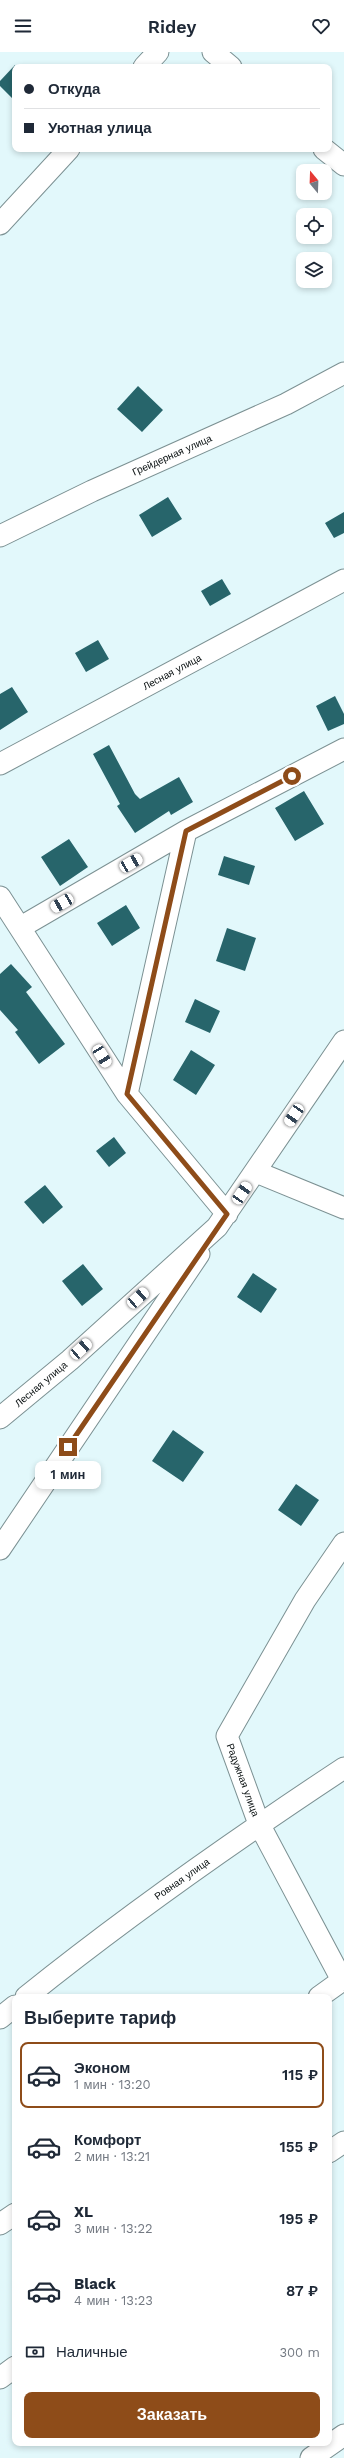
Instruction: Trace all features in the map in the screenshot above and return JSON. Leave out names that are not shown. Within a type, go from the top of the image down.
[{"type":"street","points":[[147,64],[158,52]]},
{"type":"street","points":[[213,52],[227,64]]},
{"type":"street","points":[[0,224],[66,152]]},
{"type":"street","points":[[328,152],[344,165]]},
{"type":"street","name":"Грейдерная улица","points":[[0,536],[92,491],[286,404],[344,373]]},
{"type":"street","name":"Лесная улица","points":[[0,764],[344,580]]},
{"type":"street","points":[[21,927],[186,831],[344,749]]},
{"type":"street","points":[[127,1094],[186,831]]},
{"type":"street","points":[[0,897],[21,927],[127,1094],[222,1221],[0,1549]]},
{"type":"street","name":"Лесная улица","points":[[0,1418],[70,1360],[222,1221],[344,1041]]},
{"type":"street","points":[[256,1172],[344,1208]]},
{"type":"street","name":"Радужная улица","points":[[343,1980],[259,1824],[227,1736],[305,1600],[344,1543]]},
{"type":"street","name":"Ровная улица","points":[[30,1994],[103,1935],[259,1824],[344,1768]]},
{"type":"street","points":[[323,1994],[343,1980]]},
{"type":"street","points":[[0,2018],[12,2008]]},
{"type":"street","points":[[332,2150],[344,2142]]},
{"type":"street","points":[[0,2224],[12,2216]]},
{"type":"street","points":[[0,2378],[12,2369]]},
{"type":"street","points":[[332,2443],[344,2435]]},
{"type":"street","points":[[311,2458],[328,2446]]},
{"type":"building","points":[[12,68],[12,98],[0,86],[0,81]]},
{"type":"building","points":[[138,386],[163,410],[142,432],[117,409]]},
{"type":"building","points":[[168,497],[182,519],[152,537],[139,515]]},
{"type":"building","points":[[344,512],[344,533],[334,538],[325,523]]},
{"type":"building","points":[[222,579],[231,594],[210,606],[201,591]]},
{"type":"building","points":[[98,640],[109,659],[86,672],[75,653]]},
{"type":"building","points":[[12,687],[28,712],[0,730],[0,694]]},
{"type":"building","points":[[335,696],[344,714],[344,724],[328,731],[316,706]]},
{"type":"building","points":[[109,745],[135,794],[140,799],[179,777],[193,802],[171,815],[169,811],[135,833],[117,806],[120,804],[93,754]]},
{"type":"building","points":[[304,791],[324,824],[295,841],[275,808]]},
{"type":"building","points":[[69,839],[88,867],[60,886],[41,857]]},
{"type":"building","points":[[224,856],[255,866],[249,885],[218,875]]},
{"type":"building","points":[[126,905],[140,928],[112,946],[97,923]]},
{"type":"building","points":[[227,928],[256,938],[245,971],[216,961]]},
{"type":"building","points":[[11,964],[32,987],[26,992],[65,1044],[39,1064],[15,1032],[18,1030],[0,1010],[0,974]]},
{"type":"building","points":[[195,999],[220,1011],[210,1033],[185,1022]]},
{"type":"building","points":[[191,1050],[215,1065],[196,1095],[173,1080]]},
{"type":"building","points":[[114,1137],[126,1153],[109,1167],[96,1151]]},
{"type":"building","points":[[45,1185],[63,1207],[43,1224],[24,1202]]},
{"type":"building","points":[[83,1264],[103,1289],[82,1306],[62,1281]]},
{"type":"building","points":[[253,1273],[277,1289],[261,1313],[237,1297]]},
{"type":"building","points":[[173,1430],[204,1452],[183,1482],[152,1461]]},
{"type":"building","points":[[296,1484],[319,1500],[301,1526],[278,1510]]},
{"type":"route","points":[[68,1447],[227,1214],[127,1094],[186,831],[292,776]]}]
